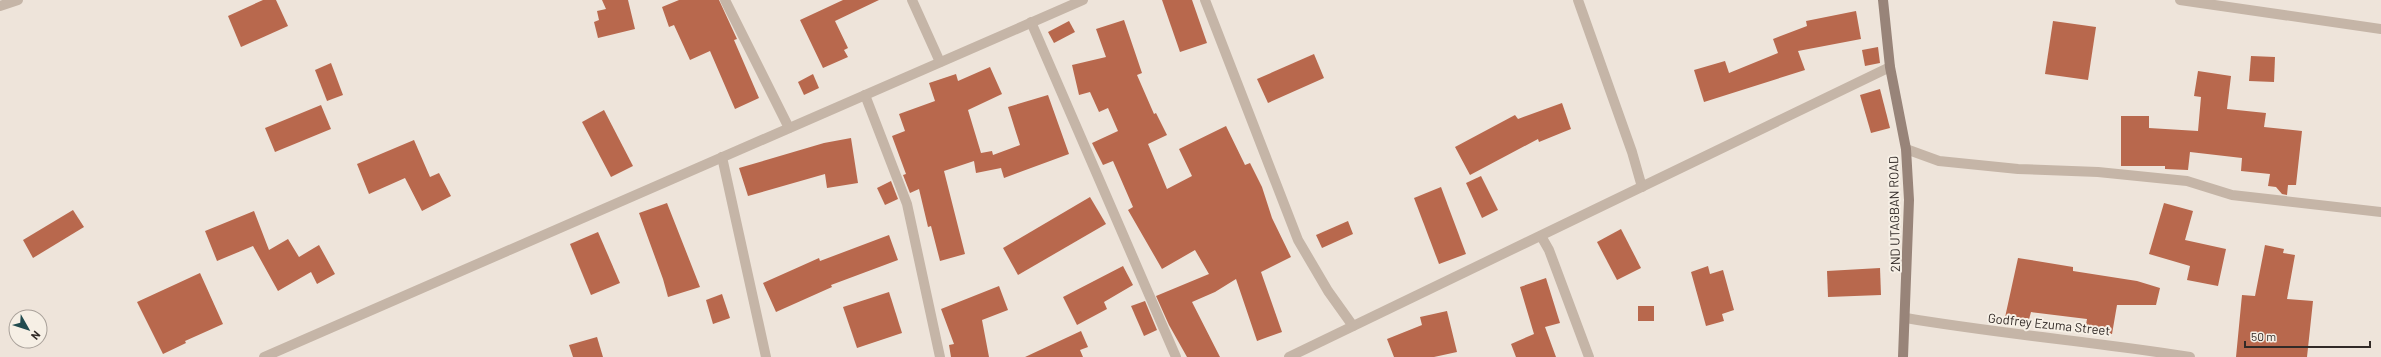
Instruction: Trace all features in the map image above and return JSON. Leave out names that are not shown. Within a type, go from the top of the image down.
[{"type":"street","points":[[0,6],[18,0]]},
{"type":"street","points":[[725,0],[789,128]]},
{"type":"street","points":[[912,0],[940,62]]},
{"type":"street","points":[[264,357],[1083,0]]},
{"type":"street","points":[[1205,0],[1298,240],[1328,291],[1353,326]]},
{"type":"street","points":[[1578,0],[1632,152],[1642,187]]},
{"type":"street","name":"2ND UTAGBAN ROAD","points":[[1883,0],[1890,67],[1906,149],[1909,200],[1906,318],[1903,357]]},
{"type":"street","points":[[2180,0],[2381,29]]},
{"type":"street","points":[[1031,22],[1176,357]]},
{"type":"street","points":[[1289,357],[1890,67]]},
{"type":"street","points":[[865,95],[907,204],[940,357]]},
{"type":"street","points":[[1906,149],[1939,161],[2018,169],[2098,172],[2187,181],[2232,195],[2381,212]]},
{"type":"street","points":[[722,157],[766,357]]},
{"type":"street","points":[[1541,236],[1549,250],[1589,357]]},
{"type":"street","name":"Godfrey Ezuma Street","points":[[1906,318],[2033,337],[2117,345],[2190,357]]},
{"type":"building","points":[[263,0],[276,0],[288,26],[241,47],[228,16]]},
{"type":"building","points":[[602,0],[628,0],[635,29],[598,38],[594,22],[599,20],[597,11],[606,9]]},
{"type":"building","points":[[679,0],[719,0],[737,39],[734,40],[759,98],[735,109],[710,51],[690,60],[674,25],[669,27],[662,7]]},
{"type":"building","points":[[843,0],[879,0],[835,21],[848,48],[844,50],[848,57],[823,68],[800,20]]},
{"type":"building","points":[[1162,0],[1192,0],[1207,43],[1180,52]]},
{"type":"building","points":[[1856,11],[1861,39],[1798,51],[1805,70],[1704,102],[1694,70],[1725,61],[1729,73],[1778,53],[1773,39],[1807,26],[1806,21]]},
{"type":"building","points":[[1124,20],[1142,73],[1137,75],[1154,114],[1156,113],[1167,135],[1148,144],[1167,189],[1192,176],[1179,149],[1226,126],[1245,165],[1250,163],[1262,187],[1272,218],[1291,257],[1261,272],[1282,332],[1257,341],[1236,279],[1215,292],[1192,302],[1220,357],[1187,357],[1169,325],[1156,296],[1209,274],[1195,250],[1162,269],[1128,210],[1133,207],[1113,161],[1103,165],[1092,143],[1118,131],[1108,108],[1099,112],[1090,92],[1079,95],[1072,65],[1106,57],[1096,29]]},
{"type":"building","points":[[1069,21],[1075,32],[1054,43],[1048,32]]},
{"type":"building","points":[[2053,21],[2096,27],[2088,80],[2045,74]]},
{"type":"building","points":[[1878,47],[1880,63],[1865,66],[1862,50]]},
{"type":"building","points":[[1314,54],[1324,78],[1268,103],[1257,79]]},
{"type":"building","points":[[2251,56],[2275,57],[2274,82],[2249,81]]},
{"type":"building","points":[[331,63],[343,95],[327,101],[315,70]]},
{"type":"building","points":[[990,67],[1002,94],[968,110],[981,153],[992,151],[993,155],[1020,145],[1008,107],[1048,95],[1069,154],[1004,178],[1001,168],[976,173],[974,161],[944,171],[965,254],[940,261],[931,226],[928,227],[919,189],[910,193],[903,175],[906,174],[892,136],[905,131],[899,114],[935,101],[929,83],[956,74],[958,81]]},
{"type":"building","points":[[2198,71],[2231,76],[2227,109],[2266,113],[2264,127],[2302,131],[2296,185],[2288,185],[2287,195],[2282,194],[2276,187],[2268,186],[2270,174],[2241,171],[2242,158],[2190,152],[2188,170],[2165,169],[2165,166],[2121,166],[2121,116],[2149,116],[2149,128],[2198,131],[2201,97],[2194,96]]},
{"type":"building","points":[[813,74],[819,88],[804,95],[798,82]]},
{"type":"building","points":[[1880,89],[1890,128],[1871,133],[1860,95]]},
{"type":"building","points":[[1562,103],[1571,129],[1539,142],[1538,139],[1470,175],[1455,147],[1515,115],[1518,119]]},
{"type":"building","points":[[321,105],[331,129],[275,152],[265,128]]},
{"type":"building","points":[[604,110],[633,166],[611,177],[582,122]]},
{"type":"building","points":[[851,138],[858,183],[827,188],[825,174],[748,196],[739,168],[824,143]]},
{"type":"building","points":[[414,140],[430,177],[439,173],[451,196],[422,211],[405,178],[369,194],[357,164]]},
{"type":"building","points":[[1481,176],[1498,210],[1482,218],[1466,183]]},
{"type":"building","points":[[891,181],[898,199],[885,205],[877,188]]},
{"type":"building","points":[[1441,187],[1466,254],[1439,264],[1414,198]]},
{"type":"building","points":[[1090,197],[1106,224],[1018,275],[1003,248]]},
{"type":"building","points":[[667,203],[700,287],[668,297],[639,213]]},
{"type":"building","points":[[2164,203],[2193,211],[2185,240],[2226,249],[2218,286],[2187,280],[2190,266],[2149,254]]},
{"type":"building","points":[[73,210],[84,227],[33,258],[23,240]]},
{"type":"building","points":[[254,211],[269,250],[288,239],[299,257],[319,245],[335,274],[317,284],[311,272],[278,291],[253,246],[217,261],[205,231]]},
{"type":"building","points":[[1348,221],[1353,234],[1322,248],[1316,235]]},
{"type":"building","points":[[1621,229],[1641,268],[1617,280],[1597,242]]},
{"type":"building","points":[[598,232],[620,283],[591,295],[570,244]]},
{"type":"building","points":[[889,235],[898,260],[831,285],[832,287],[776,312],[763,283],[819,258],[820,261]]},
{"type":"building","points":[[2265,245],[2284,249],[2283,253],[2295,255],[2287,299],[2313,301],[2307,357],[2236,357],[2242,295],[2255,296]]},
{"type":"building","points":[[2018,258],[2073,267],[2073,271],[2137,281],[2160,288],[2156,305],[2117,305],[2112,334],[2085,330],[2087,319],[2031,312],[2027,327],[2004,322]]},
{"type":"building","points":[[1123,266],[1133,285],[1104,302],[1107,309],[1077,325],[1063,297]]},
{"type":"building","points":[[1708,266],[1710,274],[1723,270],[1734,310],[1722,314],[1724,321],[1706,326],[1691,272]]},
{"type":"building","points":[[1880,268],[1881,295],[1828,297],[1827,271]]},
{"type":"building","points":[[200,273],[223,324],[185,341],[186,343],[163,354],[137,302]]},
{"type":"building","points":[[1546,278],[1560,323],[1545,327],[1556,357],[1516,357],[1511,344],[1534,334],[1520,287]]},
{"type":"building","points":[[999,286],[1008,310],[982,320],[989,357],[951,357],[949,345],[954,344],[941,309]]},
{"type":"building","points":[[889,292],[902,333],[857,348],[843,307]]},
{"type":"building","points":[[722,294],[730,318],[713,324],[706,300]]},
{"type":"building","points":[[1145,301],[1157,330],[1144,336],[1131,306]]},
{"type":"building","points":[[1638,306],[1654,306],[1654,321],[1638,321]]},
{"type":"building","points":[[1447,311],[1457,352],[1434,357],[1394,357],[1387,339],[1422,325],[1420,317]]},
{"type":"building","points":[[1081,331],[1088,347],[1080,350],[1083,357],[1025,357]]},
{"type":"building","points":[[597,337],[603,357],[573,357],[569,345]]}]
